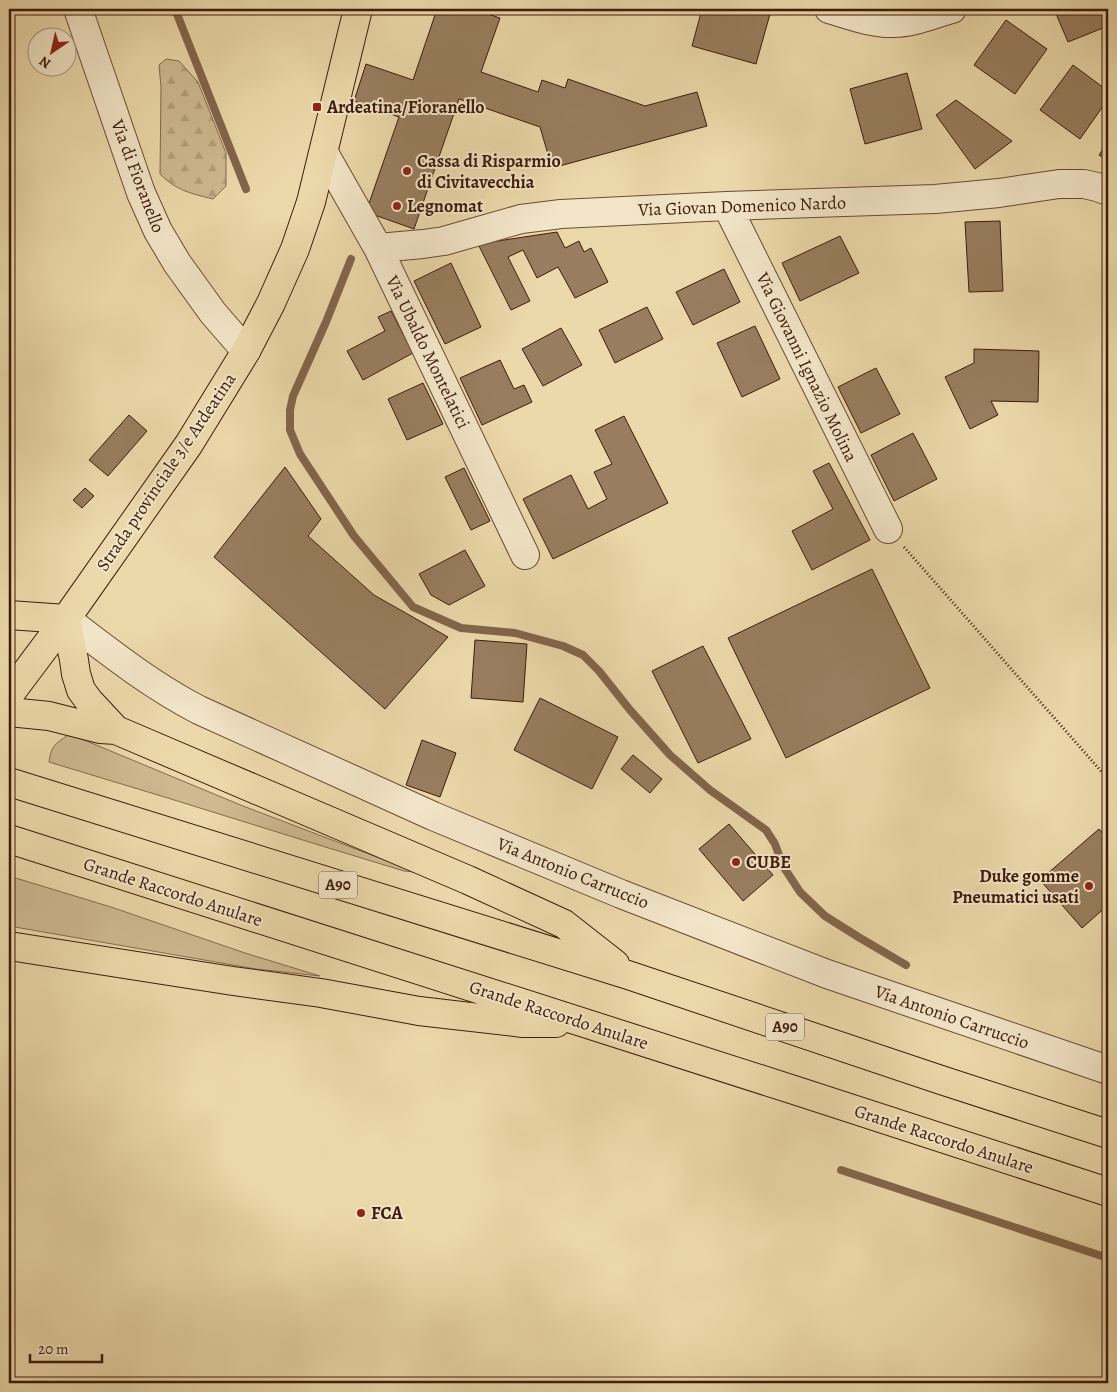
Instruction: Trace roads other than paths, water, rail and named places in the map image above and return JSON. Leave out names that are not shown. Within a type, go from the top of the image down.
[{"type":"main road","name":"Strada provinciale 3/e Ardeatina","points":[[9,695],[66,619],[189,444],[246,350],[271,302],[295,249],[311,202],[358,9]]},
{"type":"main road","points":[[9,615],[66,619],[76,674],[81,690],[116,730]]},
{"type":"main road","points":[[9,712],[49,716],[100,729],[116,730],[468,880],[564,924],[628,975]]},
{"type":"main road","name":"A90","points":[[9,782],[628,975],[1108,1134]]},
{"type":"main road","name":"Grande Raccordo Anulare","points":[[9,839],[1108,1192]]},
{"type":"main road","points":[[9,946],[321,993],[419,1011],[523,1023],[584,1023]]},
{"type":"street","name":"Via di Fioranello","points":[[78,9],[141,193],[158,231],[195,289],[213,313],[246,350]]},
{"type":"street","points":[[829,9],[867,20],[893,23],[909,22],[952,9]]},
{"type":"street","name":"Via Ubaldo Montelatici","points":[[324,153],[378,248],[525,555]]},
{"type":"street","name":"Via Giovan Domenico Nardo","points":[[378,248],[444,241],[502,224],[562,214],[935,199],[999,193],[1059,184],[1084,184],[1097,186],[1108,191]]},
{"type":"street","name":"Via Giovanni Ignazio Molina","points":[[727,206],[888,529]]},
{"type":"street","name":"Via Antonio Carruccio","points":[[66,619],[162,690],[208,714],[433,816],[622,894],[827,974],[1108,1070]]},
{"type":"waterway","points":[[175,9],[246,189]]},
{"type":"waterway","points":[[351,259],[326,322],[293,396],[290,410],[290,430],[300,454],[354,536],[413,607],[461,628],[515,633],[563,646],[583,655],[599,671],[630,710],[670,755],[710,790],[766,830],[775,844],[783,866],[800,892],[825,916],[906,965]]},
{"type":"waterway","points":[[841,1170],[1108,1258]]},
{"type":"place","name":"Ardeatina/Fioranello","points":[[317,107]]},
{"type":"place","name":"Cassa di Risparmio di Civitavecchia","points":[[407,171]]},
{"type":"place","name":"Legnomat","points":[[397,206]]},
{"type":"place","name":"CUBE","points":[[736,862]]},
{"type":"place","name":"Duke gomme Pneumatici usati","points":[[1089,886]]},
{"type":"place","name":"FCA","points":[[361,1213]]}]
